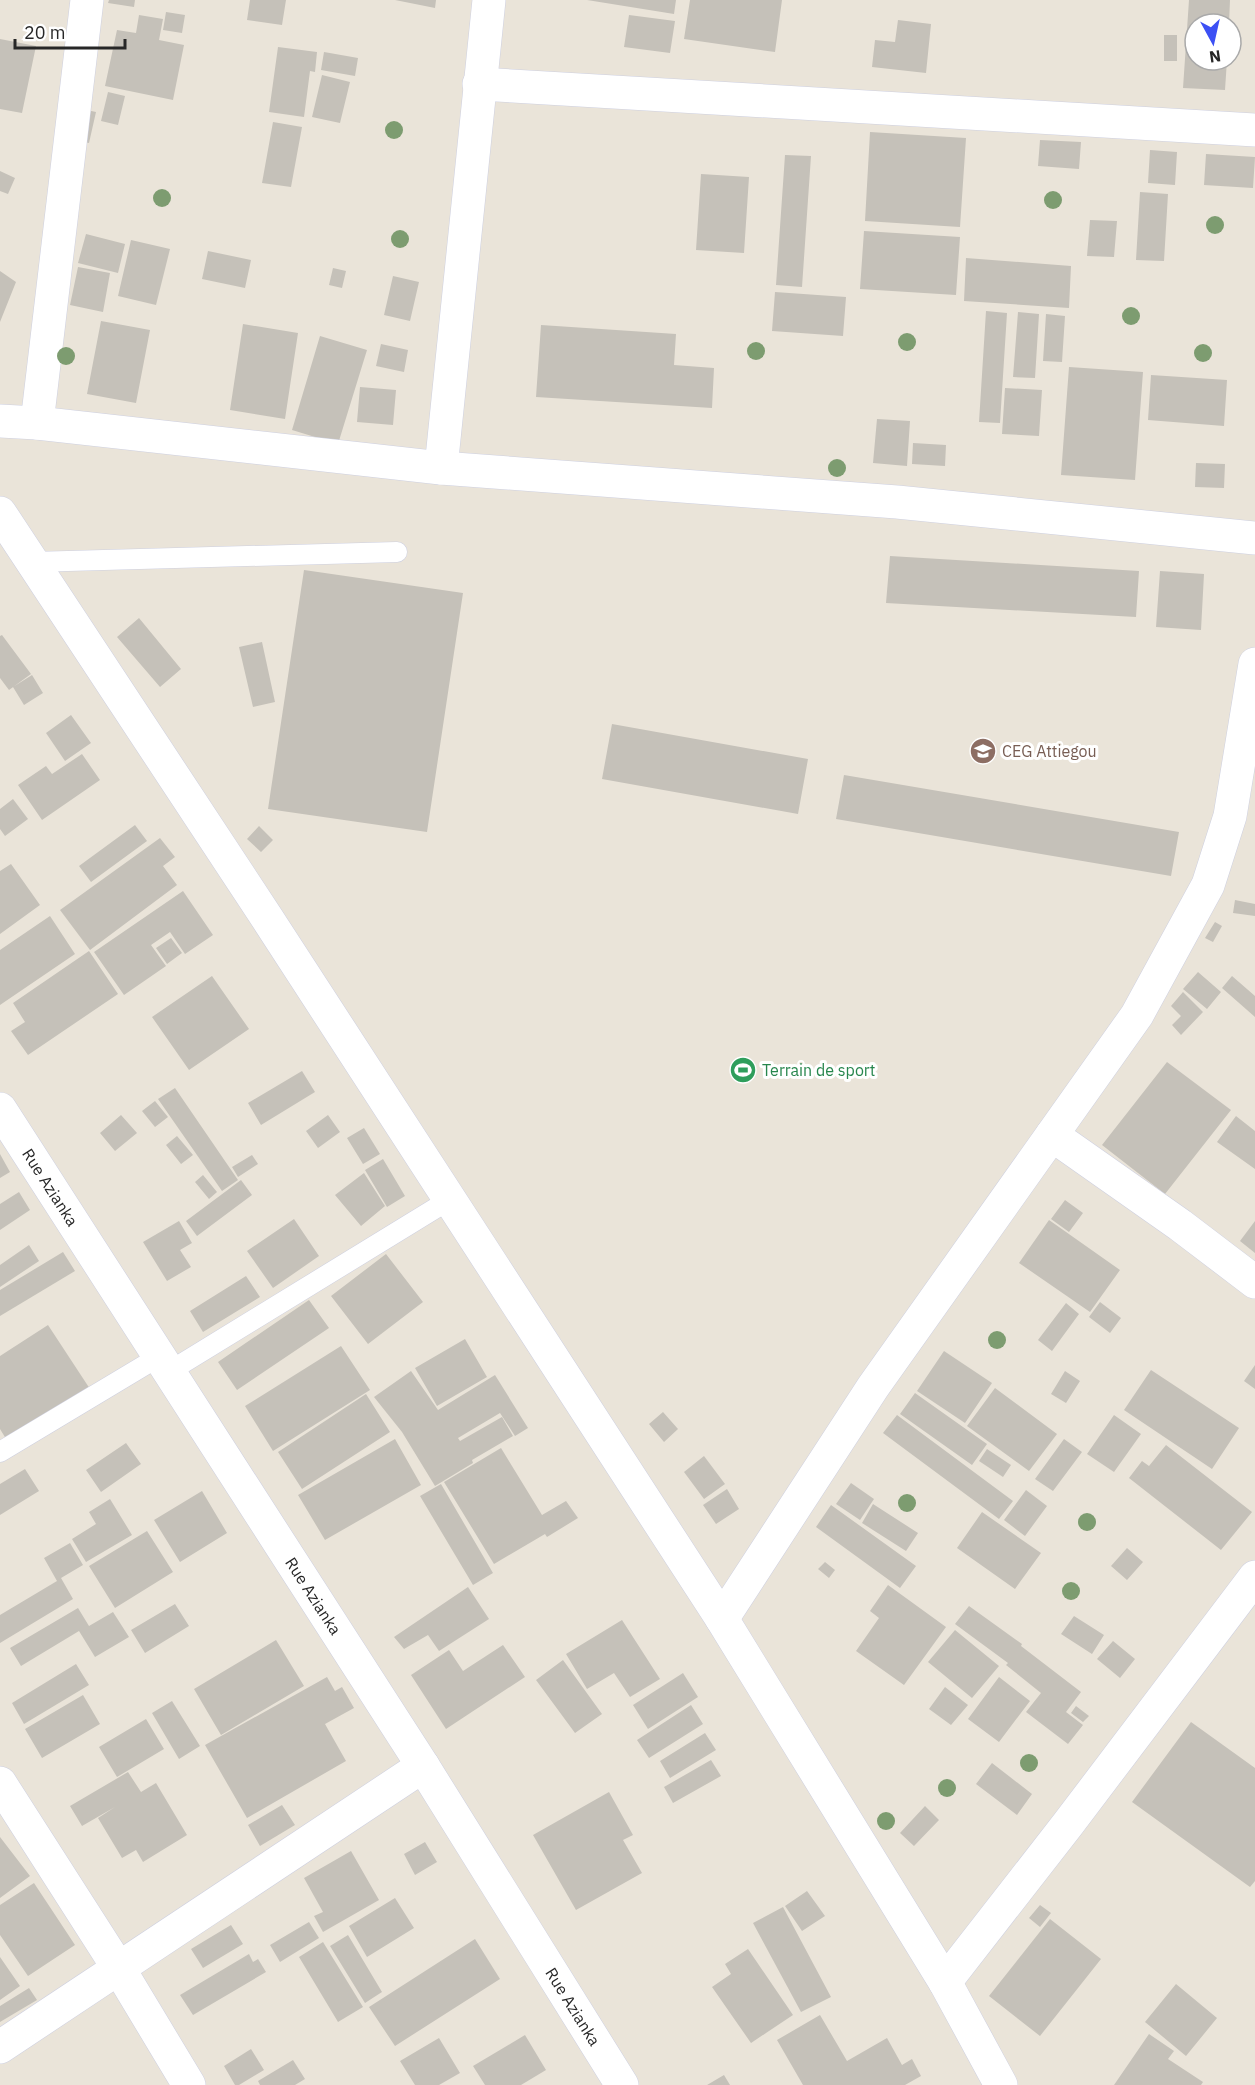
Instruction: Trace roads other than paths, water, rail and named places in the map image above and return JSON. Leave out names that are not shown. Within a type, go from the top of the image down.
[{"type":"street","points":[[37,423],[87,0]]},
{"type":"street","points":[[441,468],[489,0]]},
{"type":"street","points":[[479,84],[1255,130]]},
{"type":"street","points":[[0,421],[37,423],[441,468],[897,502],[1255,538]]},
{"type":"street","points":[[0,513],[267,918],[722,1619],[945,1982],[1001,2085]]},
{"type":"street","points":[[722,1619],[873,1387],[1137,1015],[1208,885],[1230,816],[1255,664]]},
{"type":"street","name":"Rue Azianka","points":[[0,1109],[423,1766],[622,2085]]},
{"type":"street","points":[[1052,1135],[1180,1225],[1255,1282]]},
{"type":"street","points":[[945,1982],[1255,1577]]},
{"type":"street","points":[[0,2047],[423,1766]]},
{"type":"street","points":[[0,1783],[119,1968],[189,2085]]},
{"type":"lane","points":[[32,562],[397,552]]},
{"type":"lane","points":[[0,1452],[165,1363],[449,1200]]},
{"type":"place","name":"CEG Attiegou","points":[[983,751]]},
{"type":"place","name":"Terrain de sport","points":[[743,1070]]}]
